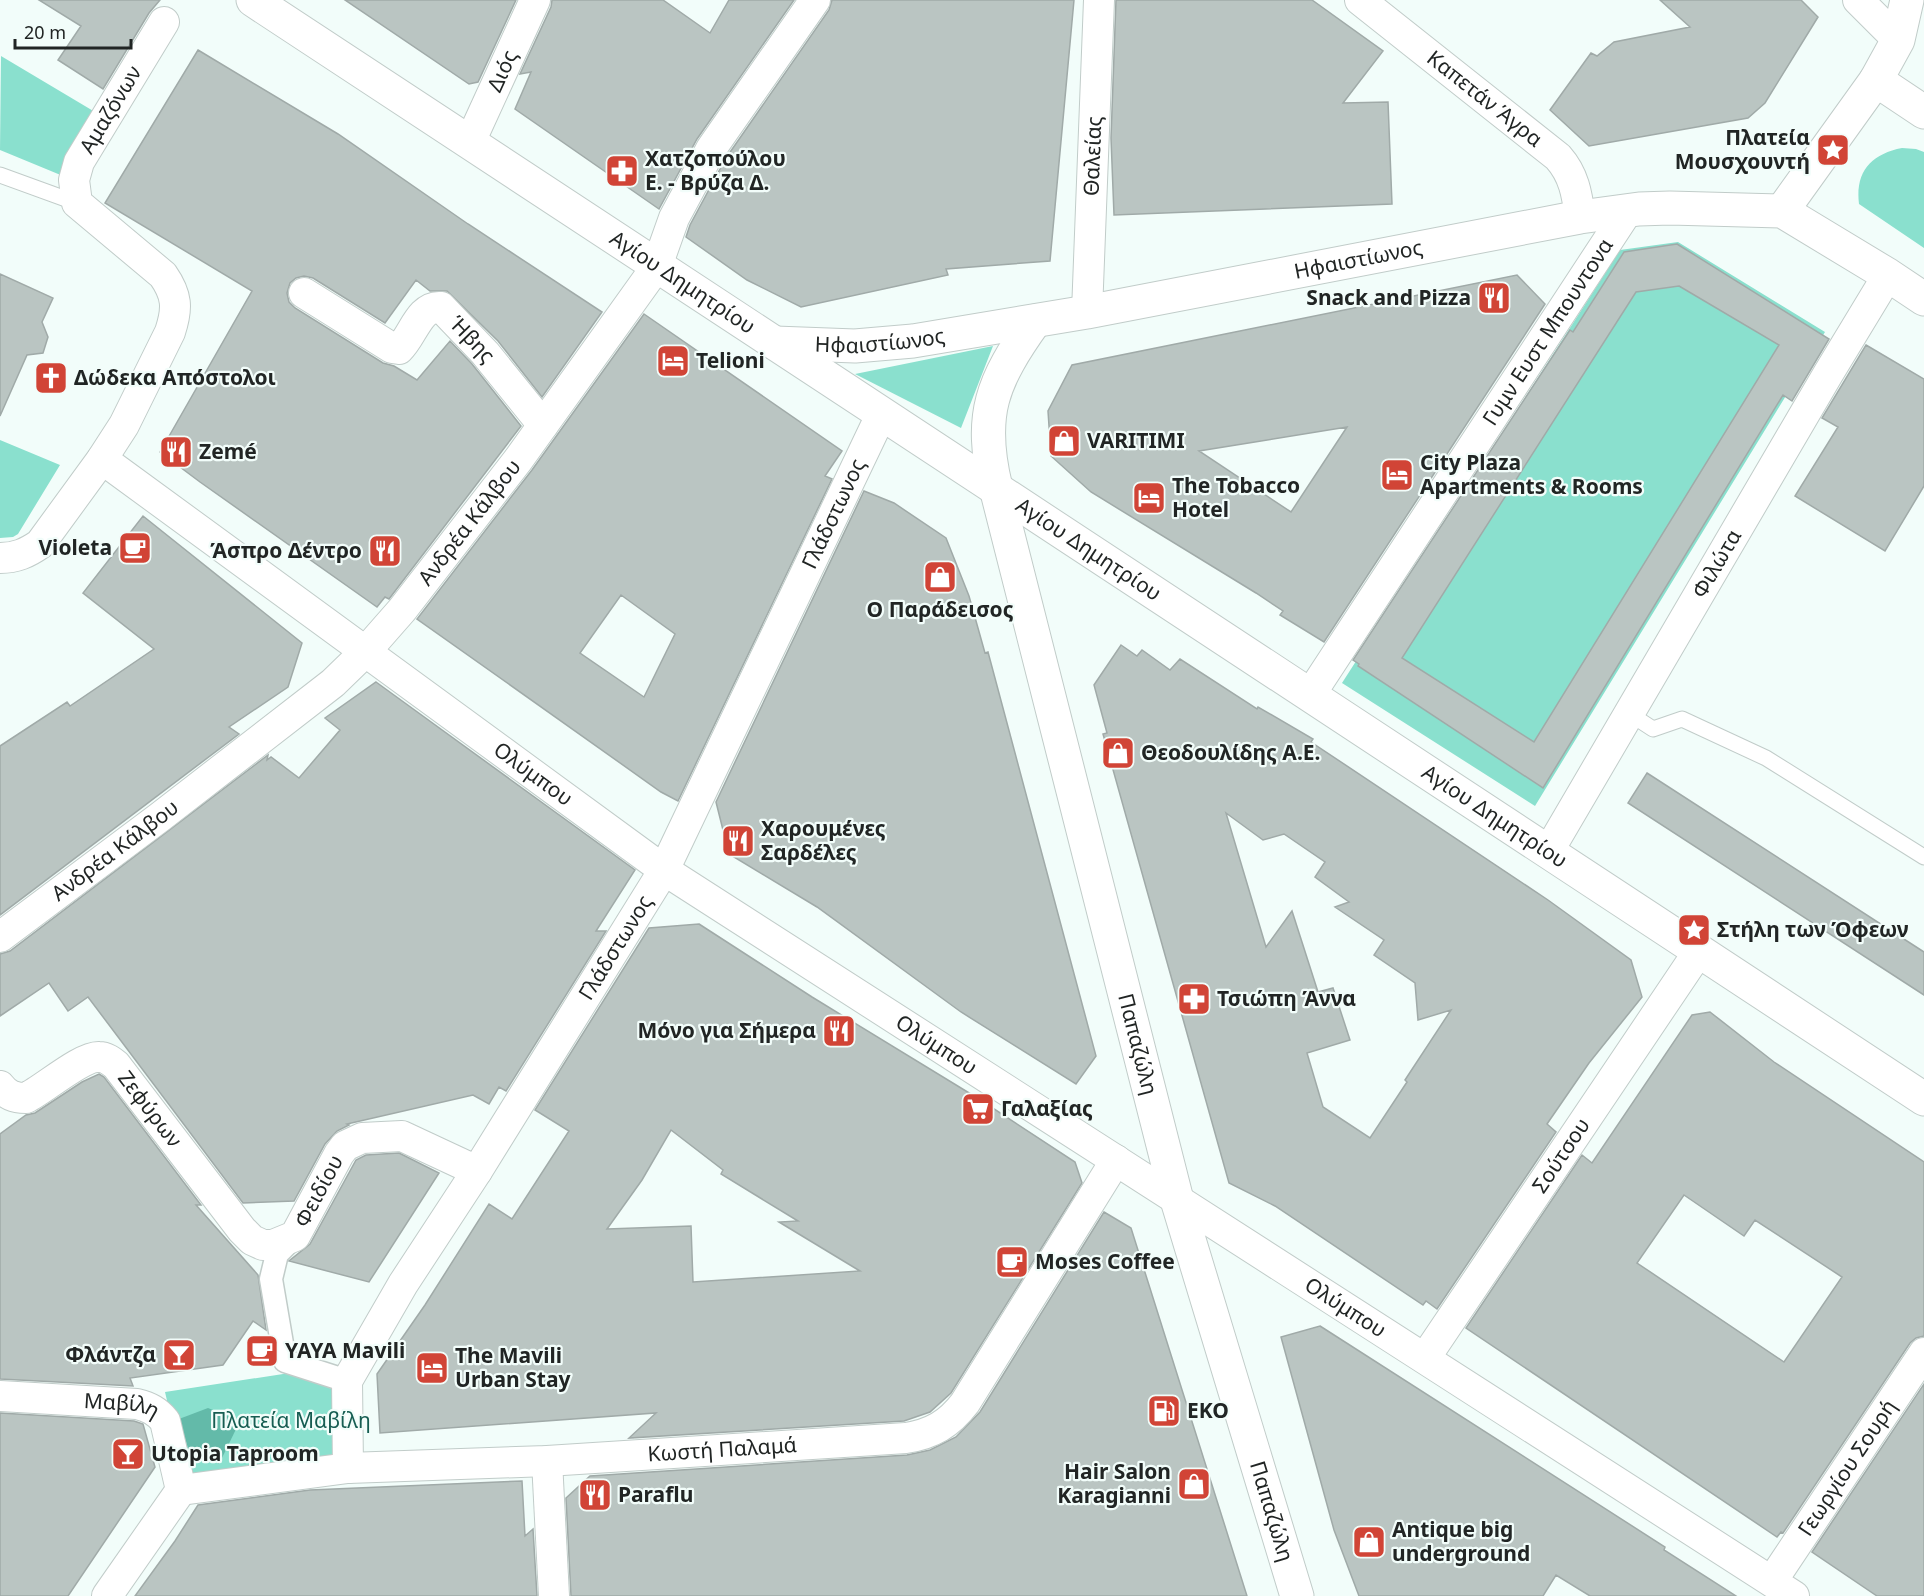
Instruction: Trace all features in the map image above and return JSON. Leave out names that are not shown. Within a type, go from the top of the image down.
[{"type":"main road","name":"Αγίου Δημητρίου","points":[[253,0],[1924,1099]]},
{"type":"main road","points":[[1906,0],[1898,40],[1876,81],[1782,212],[1924,299]]},
{"type":"main road","points":[[1876,81],[1924,112]]},
{"type":"main road","name":"Ηφαιστίωνος","points":[[775,343],[855,346],[894,344],[1087,312],[1580,217],[1628,210],[1702,208],[1782,212]]},
{"type":"main road","name":"Παπαζώλη","points":[[1035,321],[1000,374],[991,404],[988,450],[1177,1200],[1297,1596]]},
{"type":"street","name":"Διός","points":[[470,142],[535,0]]},
{"type":"street","name":"Ανδρέα Κάλβου","points":[[0,937],[333,683],[366,651],[402,610],[543,425],[657,266],[674,218],[711,149],[815,0]]},
{"type":"street","name":"Θαλείας","points":[[1087,312],[1099,0]]},
{"type":"street","name":"Καπετάν Άγρα","points":[[1360,0],[1558,157],[1568,169],[1572,179],[1580,217]]},
{"type":"street","points":[[1858,0],[1898,40]]},
{"type":"street","name":"Αμαζόνων","points":[[77,202],[74,180],[79,162],[164,22]]},
{"type":"street","points":[[0,558],[14,558],[28,553],[40,544],[102,459],[123,425],[175,318],[176,302],[172,288],[163,275],[77,202]]},
{"type":"street","name":"Γυμν Ευστ Μπουντονα","points":[[1310,695],[1628,210]]},
{"type":"street","name":"Φιλώτα","points":[[1548,852],[1888,275]]},
{"type":"street","name":"Ήβης","points":[[304,293],[392,348],[399,350],[425,311],[433,306],[441,307],[485,353],[543,425]]},
{"type":"street","name":"Γλάδστωνος","points":[[347,1381],[403,1284],[477,1171],[664,870],[882,413]]},
{"type":"street","name":"Ολύμπου","points":[[102,459],[664,870],[1783,1589]]},
{"type":"street","name":"Σούτσου","points":[[1425,1358],[1699,951]]},
{"type":"street","name":"Ζεφύρων","points":[[0,1086],[9,1095],[26,1098],[85,1061],[102,1057],[109,1060],[116,1065],[242,1230],[252,1240],[263,1245],[284,1241]]},
{"type":"street","name":"Φειδίου","points":[[347,1381],[285,1361],[271,1279],[277,1254],[284,1241],[345,1146],[362,1138],[402,1136],[477,1171]]},
{"type":"street","name":"Κωστή Παλαμά","points":[[181,1490],[348,1468],[548,1461],[906,1438],[934,1431],[951,1419],[965,1403],[1116,1160]]},
{"type":"street","name":"Γεωργίου Σουρή","points":[[1783,1589],[1924,1353]]},
{"type":"street","points":[[347,1381],[348,1468]]},
{"type":"street","name":"Μαβίλη","points":[[0,1396],[148,1406],[158,1412],[165,1421],[181,1490]]},
{"type":"street","points":[[548,1461],[554,1596]]},
{"type":"street","points":[[107,1596],[181,1490]]},
{"type":"lane","points":[[0,175],[77,202]]},
{"type":"lane","points":[[1630,714],[1653,729],[1682,719],[1766,758],[1924,857]]},
{"type":"green space","points":[[1,56],[95,112],[63,176],[0,150]]},
{"type":"green space","points":[[1902,148],[1924,152],[1924,248],[1859,204],[1860,183],[1867,166],[1882,155]]},
{"type":"green space","points":[[1678,242],[1825,332],[1535,806],[1342,683],[1620,250]]},
{"type":"green space","points":[[993,346],[961,428],[855,374]]},
{"type":"green space","points":[[0,440],[60,465],[18,534],[13,537],[0,538]]},
{"type":"green space","name":"Πλατεία Μαβίλη","points":[[296,1372],[343,1388],[341,1461],[186,1482],[165,1392]]},
{"type":"shaded area","points":[[208,1408],[240,1421],[219,1464],[189,1451],[179,1419]]},
{"type":"building","points":[[39,0],[160,0],[149,13],[103,89],[58,60],[81,26]]},
{"type":"building","points":[[345,0],[516,0],[478,82],[469,84]]},
{"type":"building","points":[[552,0],[663,0],[710,33],[729,0],[794,0],[697,139],[659,209],[515,109],[531,72],[520,74],[551,7]]},
{"type":"building","points":[[832,0],[1074,0],[1050,261],[946,269],[948,275],[801,307],[747,280],[686,237],[690,225],[726,158],[829,10]]},
{"type":"building","points":[[1116,0],[1312,0],[1383,51],[1343,103],[1388,102],[1392,204],[1114,215],[1111,138]]},
{"type":"building","points":[[1660,0],[1801,0],[1818,17],[1765,103],[1748,118],[1589,146],[1550,110],[1591,53],[1597,56],[1614,42],[1690,27]]},
{"type":"building","points":[[198,50],[338,134],[468,224],[602,312],[542,397],[498,341],[447,291],[430,291],[416,280],[385,323],[313,278],[304,276],[290,283],[287,293],[289,302],[295,308],[383,363],[394,366],[417,380],[450,341],[472,364],[521,426],[389,599],[385,597],[377,607],[160,452],[252,291],[105,203]]},
{"type":"building","points":[[1677,244],[1829,339],[1792,401],[1783,395],[1543,788],[1358,666],[1359,664],[1353,660],[1570,330],[1573,332],[1624,252]],"holes":[[[1679,286],[1779,345],[1534,742],[1402,658],[1636,292]]]},
{"type":"building","points":[[0,274],[53,298],[42,322],[48,337],[43,353],[27,355],[0,416]]},
{"type":"building","points":[[1517,275],[1545,304],[1324,642],[1280,615],[1283,611],[1256,593],[1091,492],[1051,456],[1048,411],[1072,365]],"holes":[[[1347,427],[1291,512],[1199,451]]]},
{"type":"building","points":[[644,314],[842,451],[825,476],[832,479],[678,801],[661,792],[417,619],[532,470]],"holes":[[[621,595],[675,634],[644,697],[580,653]]]},
{"type":"building","points":[[1866,345],[1924,379],[1924,486],[1885,551],[1795,496],[1838,427],[1822,418]]},
{"type":"building","points":[[864,491],[894,503],[946,538],[969,596],[985,653],[988,652],[1096,1056],[1076,1084],[961,1012],[817,907],[729,854],[716,802]]},
{"type":"building","points":[[143,516],[302,643],[288,687],[229,727],[239,734],[0,915],[0,746],[67,702],[70,706],[154,649],[83,593]]},
{"type":"building","points":[[1121,645],[1137,656],[1142,650],[1170,670],[1180,659],[1257,709],[1258,707],[1313,739],[1311,742],[1548,900],[1631,960],[1642,997],[1589,1063],[1547,1124],[1556,1132],[1437,1309],[1426,1301],[1423,1305],[1275,1206],[1229,1183],[1103,734],[1107,733],[1094,685]],"holes":[[[1226,813],[1263,840],[1284,834],[1325,862],[1315,877],[1349,902],[1335,907],[1384,940],[1374,955],[1415,983],[1418,1020],[1451,1010],[1370,1138],[1323,1107],[1307,1053],[1350,1040],[1333,988],[1318,992],[1292,911],[1266,947]]]},
{"type":"building","points":[[376,682],[635,870],[596,931],[606,931],[506,1091],[499,1087],[489,1104],[473,1095],[347,1124],[349,1125],[337,1131],[325,1144],[294,1201],[243,1203],[88,997],[68,1011],[49,983],[0,1016],[0,954],[10,951],[268,755],[267,760],[271,757],[299,778],[340,730],[325,718]]},
{"type":"building","points":[[1647,773],[1924,952],[1924,995],[1628,803]]},
{"type":"building","points":[[699,924],[812,997],[979,1099],[1075,1162],[1082,1183],[951,1393],[930,1412],[904,1421],[629,1438],[656,1413],[380,1433],[377,1374],[425,1305],[489,1204],[512,1219],[569,1131],[535,1110],[649,928]],"holes":[[[671,1130],[723,1170],[721,1174],[798,1221],[779,1222],[860,1271],[693,1282],[691,1226],[607,1229],[642,1180]]]},
{"type":"building","points":[[1710,1012],[1774,1062],[1924,1162],[1924,1336],[1910,1343],[1783,1533],[1781,1532],[1777,1537],[1466,1328],[1582,1155],[1592,1163],[1692,1015]],"holes":[[[1684,1195],[1744,1236],[1755,1220],[1842,1277],[1784,1362],[1637,1263]]]},
{"type":"building","points":[[99,1074],[104,1077],[201,1205],[196,1205],[258,1275],[266,1330],[253,1321],[223,1365],[130,1378],[133,1386],[0,1379],[0,1134],[26,1115],[35,1113],[82,1082]]},
{"type":"building","points":[[399,1153],[439,1173],[369,1282],[289,1261],[310,1244],[356,1160],[366,1155]]},
{"type":"building","points":[[1104,1212],[1131,1228],[1247,1596],[571,1596],[566,1498],[590,1476],[907,1455],[930,1450],[956,1437],[980,1412]]},
{"type":"building","points":[[1320,1326],[1665,1547],[1664,1550],[1736,1596],[1590,1596],[1556,1575],[1543,1596],[1359,1596],[1334,1530],[1281,1337]]},
{"type":"building","points":[[1924,1384],[1924,1596],[1877,1596],[1812,1552]]},
{"type":"building","points":[[0,1413],[134,1421],[143,1424],[155,1467],[68,1596],[0,1596]]},
{"type":"building","points":[[522,1481],[525,1536],[533,1529],[537,1596],[135,1596],[198,1505],[310,1490]]},
{"type":"place","name":"Πλατεία Μουσχουντή","points":[[1833,150]]},
{"type":"place","name":"Χατζοπούλου Ε. - Βρύζα Δ.","points":[[622,171]]},
{"type":"place","name":"Snack and Pizza","points":[[1494,298]]},
{"type":"place","name":"Telioni","points":[[673,361]]},
{"type":"place","name":"Δώδεκα Απόστολοι","points":[[51,378]]},
{"type":"place","name":"VARITIMI","points":[[1064,441]]},
{"type":"place","name":"Zemé","points":[[176,452]]},
{"type":"place","name":"City Plaza Apartments & Rooms","points":[[1397,475]]},
{"type":"place","name":"The Tobacco Hotel","points":[[1149,498]]},
{"type":"place","name":"Violeta","points":[[135,548]]},
{"type":"place","name":"Άσπρο Δέντρο","points":[[385,551]]},
{"type":"place","name":"Ο Παράδεισος","points":[[940,577]]},
{"type":"place","name":"Θεοδουλίδης Α.Ε.","points":[[1118,753]]},
{"type":"place","name":"Χαρουμένες Σαρδέλες","points":[[738,841]]},
{"type":"place","name":"Στήλη των Όφεων","points":[[1694,930]]},
{"type":"place","name":"Τσιώπη Άννα","points":[[1194,999]]},
{"type":"place","name":"Μόνο για Σήμερα","points":[[839,1031]]},
{"type":"place","name":"Γαλαξίας","points":[[978,1109]]},
{"type":"place","name":"Moses Coffee","points":[[1012,1262]]},
{"type":"place","name":"YAYA Mavili","points":[[262,1351]]},
{"type":"place","name":"Φλάντζα","points":[[179,1355]]},
{"type":"place","name":"The Mavili Urban Stay","points":[[432,1368]]},
{"type":"place","name":"EKO","points":[[1164,1411]]},
{"type":"place","name":"Utopia Taproom","points":[[128,1454]]},
{"type":"place","name":"Hair Salon Karagianni","points":[[1194,1484]]},
{"type":"place","name":"Paraflu","points":[[595,1495]]},
{"type":"place","name":"Antique big underground","points":[[1369,1542]]}]
